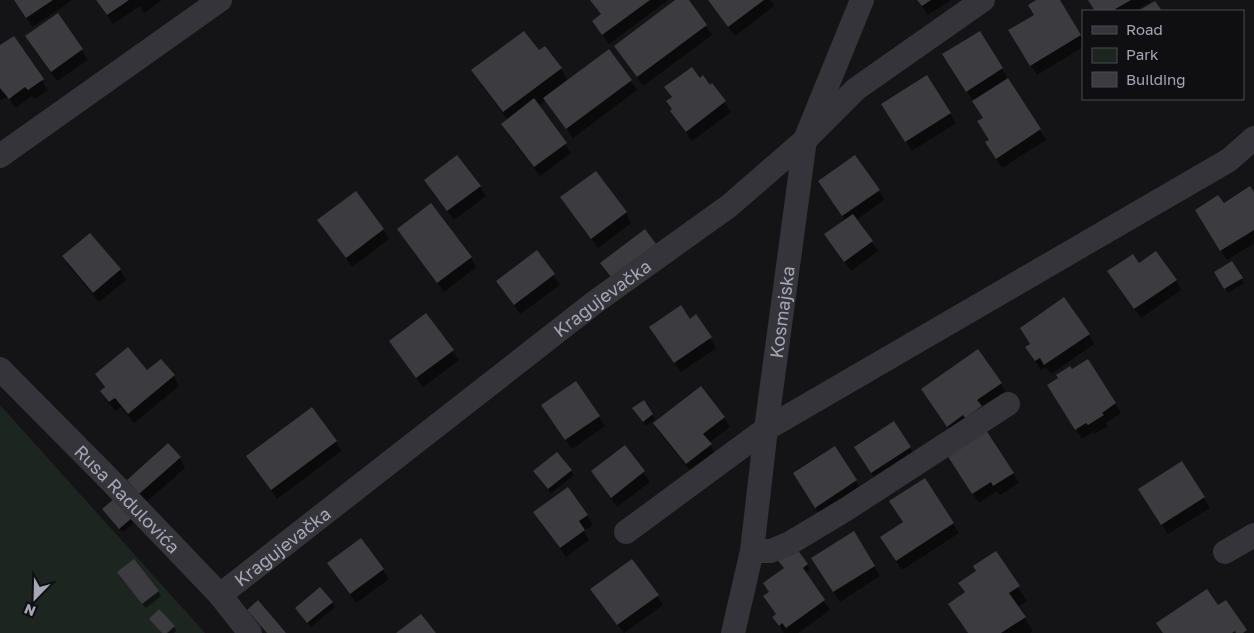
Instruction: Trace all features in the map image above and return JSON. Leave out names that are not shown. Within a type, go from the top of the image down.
[{"type":"street","points":[[0,156],[220,0]]},
{"type":"street","name":"Kosmajska","points":[[733,633],[752,551],[766,429],[805,140],[862,0]]},
{"type":"street","name":"Kragujevačka","points":[[220,595],[596,302],[729,206],[805,140],[856,89],[983,0]]},
{"type":"street","points":[[626,532],[766,429],[1229,160],[1254,138]]},
{"type":"street","name":"Rusa Radulovića","points":[[0,369],[220,595],[250,633]]},
{"type":"street","points":[[752,551],[771,551],[790,543],[845,510],[1008,404]]},
{"type":"street","points":[[1225,552],[1254,535]]},
{"type":"green space","points":[[0,405],[205,633],[0,633]]},
{"type":"building","points":[[14,0],[53,0],[26,18]]},
{"type":"building","points":[[96,0],[129,0],[107,15]]},
{"type":"building","points":[[590,0],[650,0],[602,35],[592,21],[601,14]]},
{"type":"building","points":[[675,0],[689,0],[707,25],[637,77],[614,46]]},
{"type":"building","points":[[708,0],[764,0],[728,27]]},
{"type":"building","points":[[917,0],[931,0],[922,6]]},
{"type":"building","points":[[1036,0],[1060,0],[1081,35],[1030,66],[1008,30],[1034,15],[1028,5]]},
{"type":"building","points":[[1088,0],[1131,0],[1114,10],[1094,10]]},
{"type":"building","points":[[1155,1],[1161,10],[1140,10]]},
{"type":"building","points":[[58,13],[83,49],[51,72],[25,36]]},
{"type":"building","points":[[524,31],[539,50],[545,46],[562,68],[503,112],[471,70]]},
{"type":"building","points":[[980,31],[1003,68],[966,92],[942,54]]},
{"type":"building","points":[[14,36],[44,79],[28,90],[25,87],[9,99],[0,88],[0,45]]},
{"type":"building","points":[[609,49],[632,80],[566,129],[543,98]]},
{"type":"building","points":[[692,67],[700,78],[703,75],[710,85],[712,83],[726,101],[686,132],[670,111],[672,109],[666,101],[672,97],[664,87]]},
{"type":"building","points":[[927,75],[951,113],[905,142],[881,104]]},
{"type":"building","points":[[1008,78],[1041,129],[996,159],[985,142],[989,140],[977,121],[983,118],[972,101]]},
{"type":"building","points":[[534,98],[567,143],[534,167],[501,124]]},
{"type":"building","points":[[457,155],[481,186],[447,211],[424,180]]},
{"type":"building","points":[[855,155],[880,190],[842,216],[818,181]]},
{"type":"building","points":[[596,171],[627,212],[591,239],[560,197]]},
{"type":"building","points":[[1250,186],[1254,192],[1254,230],[1220,251],[1195,210],[1218,195],[1224,203]]},
{"type":"building","points":[[356,191],[384,229],[346,258],[317,220]]},
{"type":"building","points":[[431,203],[472,257],[437,283],[397,229]]},
{"type":"building","points":[[853,214],[873,241],[844,262],[824,234]]},
{"type":"building","points":[[645,229],[656,244],[611,277],[600,263]]},
{"type":"building","points":[[90,233],[121,269],[93,293],[62,256]]},
{"type":"building","points":[[537,250],[555,274],[514,305],[496,281]]},
{"type":"building","points":[[1156,251],[1177,280],[1134,309],[1107,271],[1133,254],[1139,263]]},
{"type":"building","points":[[1232,261],[1243,278],[1224,289],[1214,272]]},
{"type":"building","points":[[1064,297],[1090,334],[1044,365],[1040,358],[1035,361],[1025,347],[1030,344],[1020,328]]},
{"type":"building","points":[[681,305],[690,319],[696,314],[712,337],[674,363],[649,327]]},
{"type":"building","points":[[426,313],[454,350],[416,378],[389,341]]},
{"type":"building","points":[[128,347],[147,370],[161,359],[175,375],[128,414],[115,398],[109,402],[100,391],[105,387],[95,374]]},
{"type":"building","points":[[978,349],[1002,383],[977,400],[982,406],[965,418],[963,415],[947,427],[921,389]]},
{"type":"building","points":[[1088,359],[1116,403],[1102,413],[1104,415],[1088,425],[1086,423],[1075,430],[1047,385],[1058,378],[1056,375],[1070,366],[1072,369]]},
{"type":"building","points":[[576,381],[600,416],[565,440],[541,405]]},
{"type":"building","points":[[701,386],[725,417],[703,434],[712,444],[686,464],[653,423]]},
{"type":"building","points":[[644,400],[653,414],[643,422],[632,408]]},
{"type":"building","points":[[312,407],[337,441],[271,490],[246,456]]},
{"type":"building","points":[[894,421],[911,447],[871,473],[854,447]]},
{"type":"building","points":[[984,427],[1014,473],[993,486],[991,482],[972,494],[945,452]]},
{"type":"building","points":[[168,443],[181,457],[139,494],[127,480]]},
{"type":"building","points":[[625,445],[645,471],[611,498],[591,471]]},
{"type":"building","points":[[835,446],[857,480],[815,508],[793,473]]},
{"type":"building","points":[[557,452],[572,470],[548,489],[533,471]]},
{"type":"building","points":[[1182,461],[1205,497],[1161,525],[1138,489]]},
{"type":"building","points":[[925,478],[954,523],[896,561],[880,537],[903,522],[889,501]]},
{"type":"building","points":[[568,487],[588,515],[579,521],[585,530],[560,548],[533,512]]},
{"type":"building","points":[[115,498],[132,518],[119,529],[102,509]]},
{"type":"building","points":[[854,531],[875,566],[833,592],[811,558]]},
{"type":"building","points":[[361,538],[384,569],[350,594],[327,563]]},
{"type":"building","points":[[794,545],[808,564],[803,568],[825,600],[786,628],[782,623],[779,626],[772,617],[776,614],[763,596],[769,592],[763,583],[784,568],[776,558]]},
{"type":"building","points":[[996,551],[1020,586],[1009,593],[1026,617],[1001,633],[968,633],[948,604],[965,592],[958,583],[976,571],[973,566]]},
{"type":"building","points":[[134,559],[159,591],[142,604],[117,572]]},
{"type":"building","points":[[632,559],[659,595],[617,625],[590,589]]},
{"type":"building","points":[[320,587],[333,602],[307,623],[295,608]]},
{"type":"building","points":[[1207,589],[1218,605],[1226,600],[1247,630],[1243,633],[1236,633],[1235,631],[1232,633],[1163,633],[1156,623]]},
{"type":"building","points":[[258,600],[286,633],[267,633],[247,610]]},
{"type":"building","points":[[159,609],[175,626],[167,633],[162,633],[149,619]]},
{"type":"building","points":[[421,614],[436,633],[396,633]]}]
